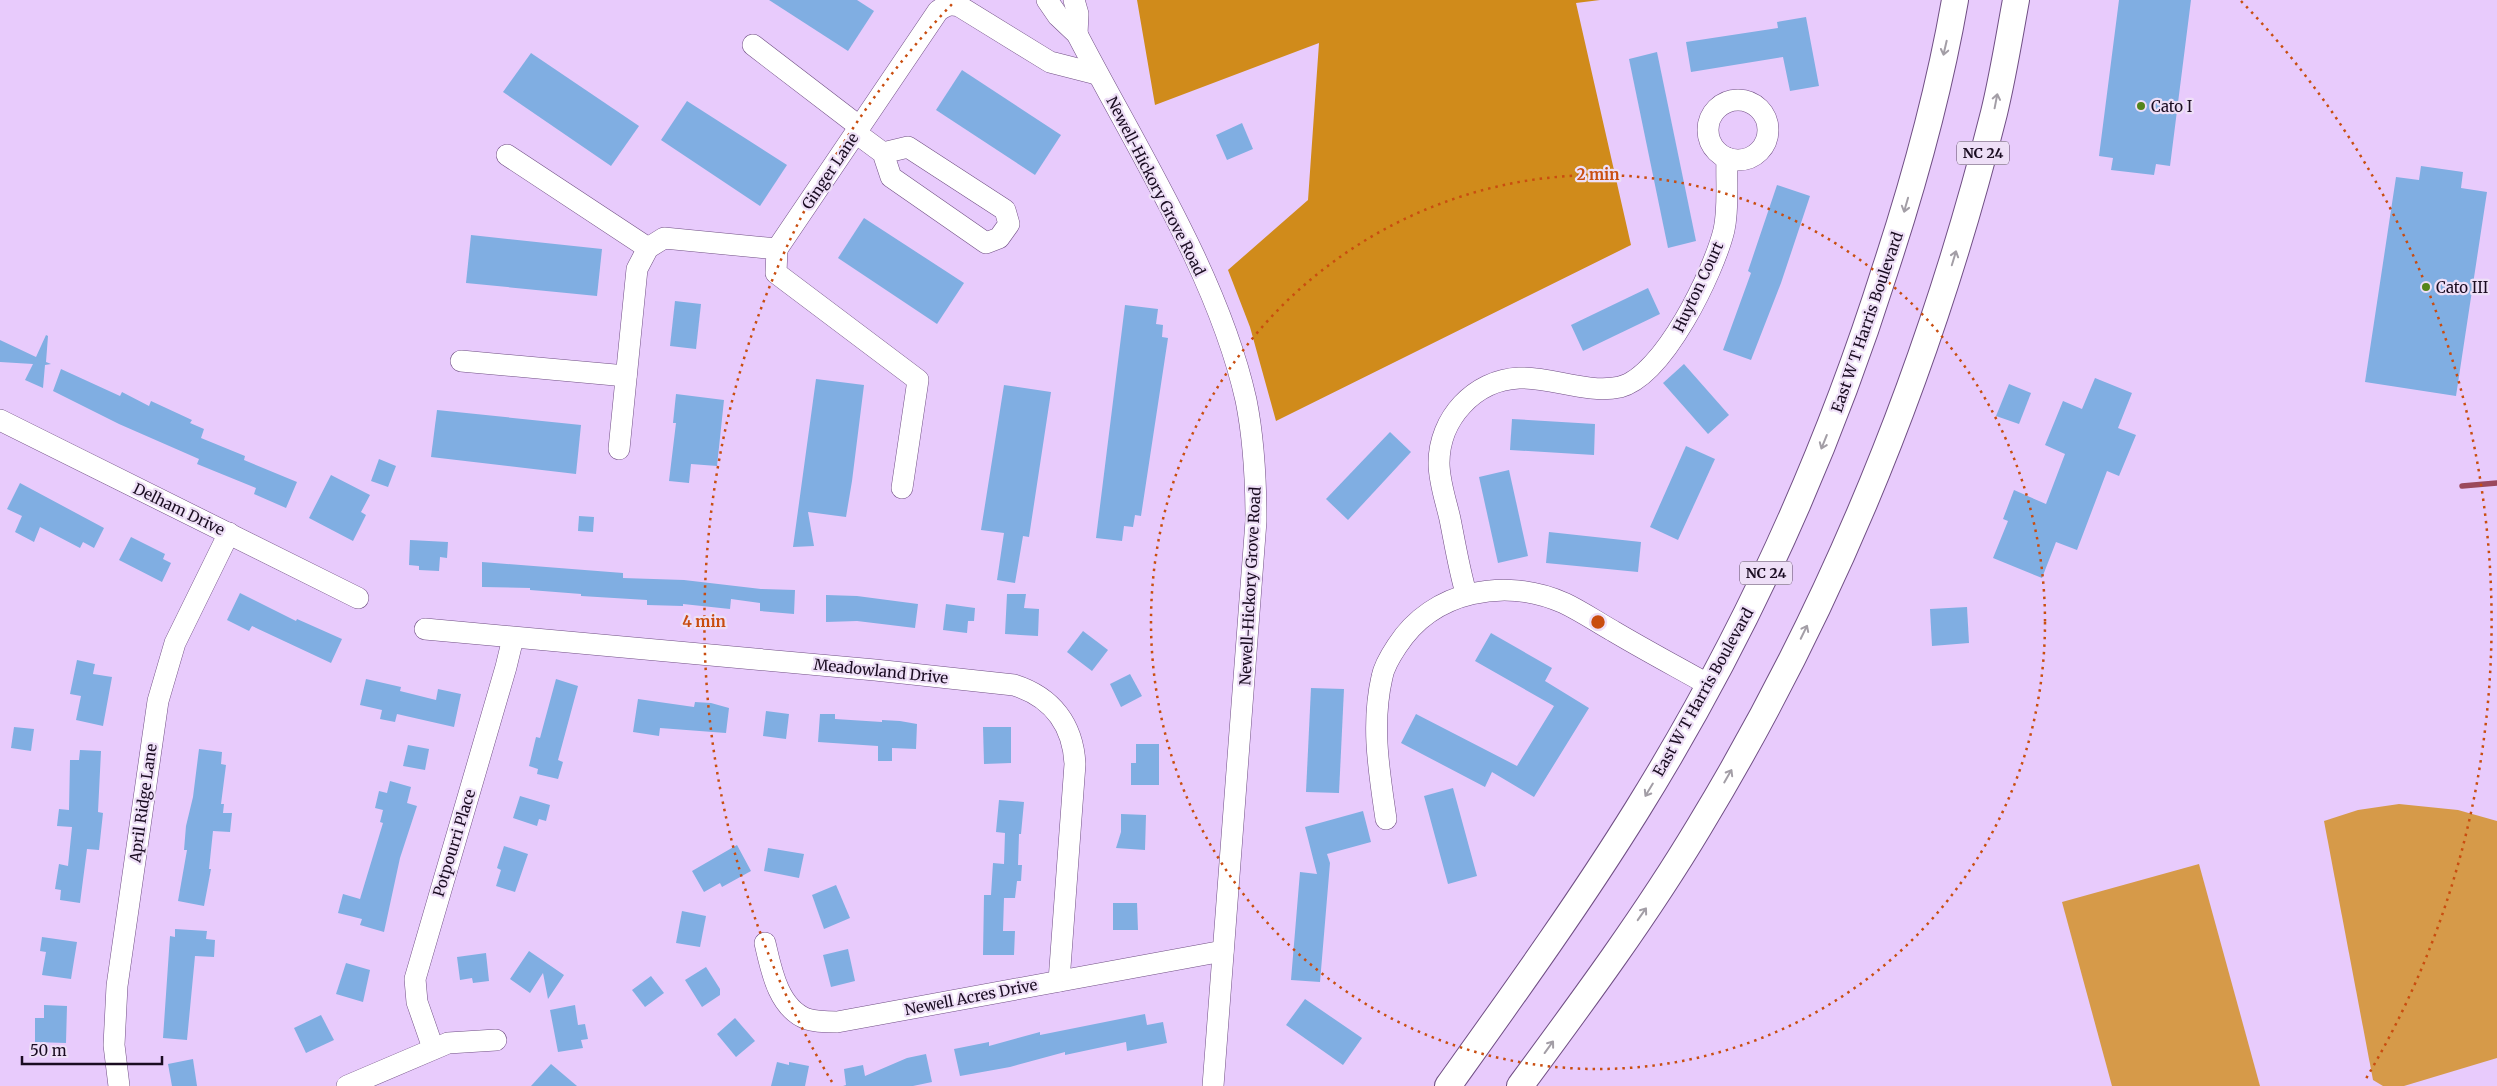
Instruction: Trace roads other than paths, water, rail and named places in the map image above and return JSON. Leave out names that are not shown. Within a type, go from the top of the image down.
[{"type":"main road","name":"East W T Harris Boulevard","points":[[1448,1086],[1589,884],[1637,810],[1709,685],[1777,551],[1842,397],[1902,218],[1928,122],[1955,0]]},
{"type":"main road","name":"NC 24","points":[[1520,1086],[1655,896],[1699,827],[1781,679],[1848,543],[1904,403],[1947,280],[1995,109],[2016,0]]},
{"type":"street","name":"Newell-Hickory Grove Road","points":[[1047,0],[1058,16],[1077,34],[1185,238],[1205,282],[1238,372],[1245,398],[1254,450],[1256,520],[1213,1086]]},
{"type":"street","name":"Newell-Hickory Grove Road","points":[[1074,0],[1078,14],[1077,34]]},
{"type":"street","name":"Ginger Lane","points":[[777,249],[938,11],[950,4],[959,6],[1050,62],[1097,74]]},
{"type":"street","points":[[753,45],[858,130],[883,153],[891,177],[986,243],[999,238],[1008,224],[1006,210],[908,147],[883,153]]},
{"type":"street","points":[[507,155],[656,243],[777,249],[776,273],[918,380],[902,488]]},
{"type":"street","name":"Huyton Court","points":[[1466,593],[1458,563],[1439,464],[1445,432],[1453,418],[1472,394],[1501,381],[1538,378],[1601,389],[1636,380],[1654,363],[1671,343],[1686,318],[1724,229],[1726,158]]},
{"type":"street","points":[[619,449],[637,269],[656,243]]},
{"type":"street","points":[[462,361],[626,376]]},
{"type":"street","name":"Delham Drive","points":[[0,420],[358,598]]},
{"type":"street","name":"April Ridge Lane","points":[[119,1086],[114,1045],[117,986],[158,701],[175,643],[229,533]]},
{"type":"street","points":[[1386,819],[1377,768],[1376,742],[1376,713],[1382,675],[1392,653],[1417,620],[1440,604],[1466,593],[1519,592],[1564,603],[1709,685]]},
{"type":"street","name":"Meadowland Drive","points":[[425,629],[954,679],[1014,685],[1027,689],[1042,698],[1054,709],[1067,726],[1074,745],[1075,764],[1059,980]]},
{"type":"street","name":"Potpourri Place","points":[[432,1048],[417,1002],[415,979],[513,638]]},
{"type":"street","name":"Newell Acres Drive","points":[[765,943],[770,968],[783,997],[803,1017],[816,1021],[837,1022],[1223,951]]},
{"type":"street","points":[[347,1086],[448,1042],[496,1040]]},
{"type":"waterway","points":[[2462,486],[2497,483]]},
{"type":"place","name":"Cato I","points":[[2141,106]]},
{"type":"place","name":"Cato III","points":[[2426,287]]}]
